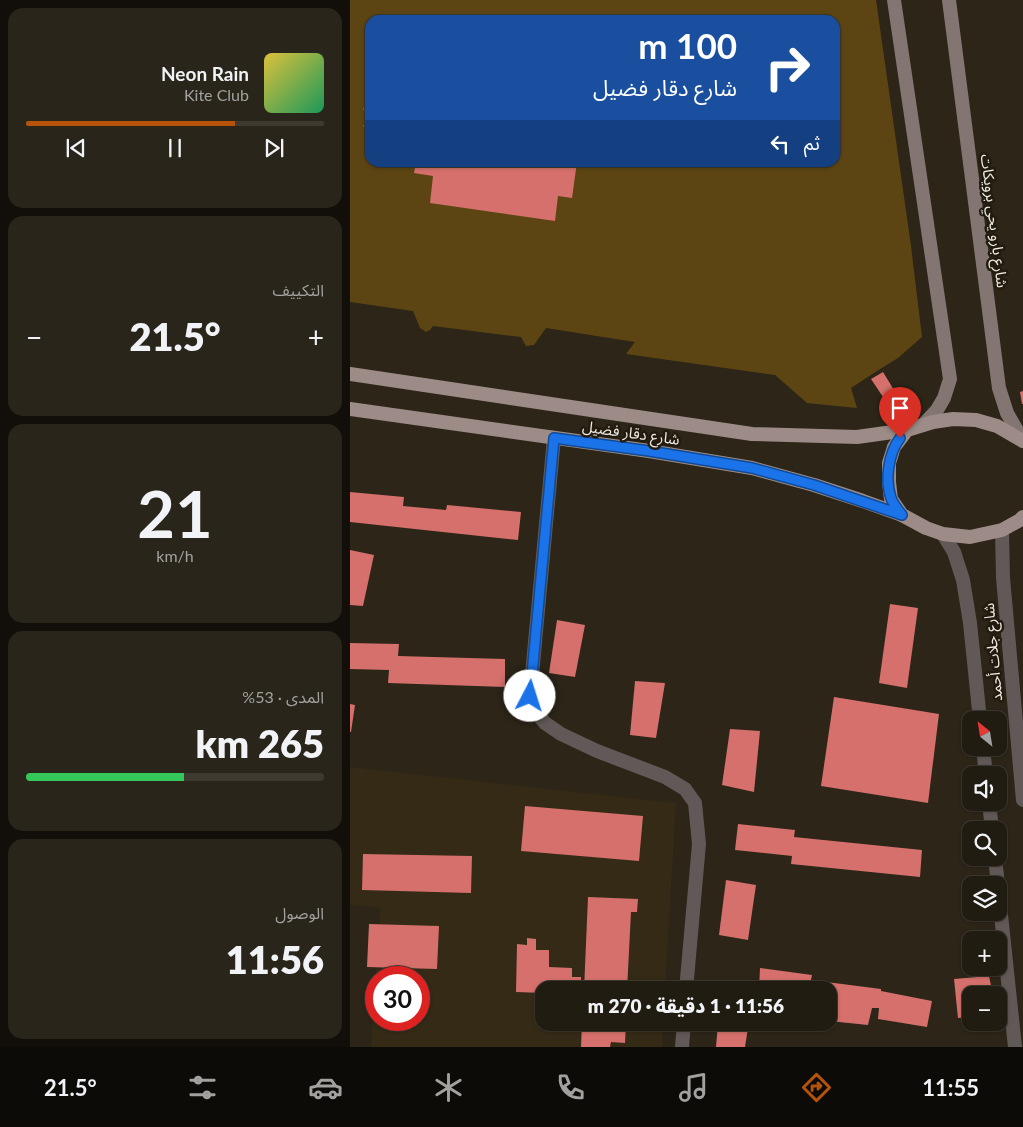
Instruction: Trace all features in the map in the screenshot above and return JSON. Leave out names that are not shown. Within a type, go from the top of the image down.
[{"type":"main road","points":[[894,0],[950,379],[944,398],[937,410],[923,426]]},
{"type":"main road","name":"شارع بارو يحي برويكات","points":[[949,0],[999,388],[1007,413],[1023,441]]},
{"type":"main road","name":"شارع دقار فضيل","points":[[350,374],[752,434],[857,437],[906,430],[933,422],[953,419],[976,420],[997,426],[1023,441]]},
{"type":"main road","name":"شارع دقار فضيل","points":[[350,409],[649,451],[752,468],[814,485],[902,515],[926,528],[943,534],[970,537],[1002,530],[1022,519]]},
{"type":"main road","points":[[902,515],[891,499],[889,463],[894,447],[906,430]]},
{"type":"street","points":[[554,438],[530,696],[534,710],[545,723],[561,734],[597,751],[665,778],[685,789],[695,803],[699,844],[687,981]]},
{"type":"street","name":"شارع جلات أحمد","points":[[1002,530],[1003,578],[1020,722],[1023,800]]},
{"type":"street","name":"شارع جلات أحمد","points":[[943,534],[954,552],[963,580],[970,623],[979,711]]},
{"type":"street","points":[[1002,921],[1015,1047]]},
{"type":"street","points":[[682,1047],[683,1031]]},
{"type":"shaded area","points":[[350,0],[876,0],[922,337],[898,358],[851,388],[857,408],[807,403],[775,375],[626,354],[635,342],[546,328],[534,345],[526,346],[521,337],[433,326],[426,332],[420,328],[413,311],[350,302]]},
{"type":"shaded area","points":[[350,767],[676,803],[666,981],[535,981],[535,1031],[663,1031],[662,1047],[371,1047],[372,1031],[430,1031],[430,966],[376,966],[380,908],[350,904]]},
{"type":"building","points":[[415,167],[576,167],[572,198],[558,196],[555,221],[430,203],[433,176],[414,173]]},
{"type":"building","points":[[883,372],[894,390],[883,397],[871,379]]},
{"type":"building","points":[[1023,391],[1023,404],[1022,404],[1020,392]]},
{"type":"building","points":[[350,492],[404,497],[403,506],[446,510],[447,505],[521,512],[518,540],[350,522]]},
{"type":"building","points":[[350,550],[374,555],[363,606],[350,605]]},
{"type":"building","points":[[890,604],[918,608],[907,688],[879,683]]},
{"type":"building","points":[[557,620],[585,625],[575,677],[549,673]]},
{"type":"building","points":[[350,643],[399,644],[398,656],[505,659],[505,687],[388,683],[389,670],[350,669]]},
{"type":"building","points":[[635,681],[665,683],[656,738],[630,735]]},
{"type":"building","points":[[834,697],[939,714],[928,803],[821,786]]},
{"type":"building","points":[[350,704],[355,705],[351,732],[350,732]]},
{"type":"building","points":[[730,729],[760,731],[754,792],[722,785]]},
{"type":"building","points":[[525,806],[643,816],[639,861],[521,851]]},
{"type":"building","points":[[738,824],[795,830],[794,837],[922,850],[920,877],[791,864],[792,856],[735,850]]},
{"type":"building","points":[[363,854],[472,856],[471,893],[362,890]]},
{"type":"building","points":[[726,880],[756,885],[748,940],[719,935]]},
{"type":"building","points":[[588,897],[638,899],[637,912],[631,912],[627,981],[584,981]]},
{"type":"building","points":[[369,924],[439,926],[437,969],[430,969],[430,966],[367,966]]},
{"type":"building","points":[[527,938],[536,939],[536,950],[549,950],[549,967],[572,968],[572,977],[581,977],[581,981],[535,981],[535,993],[516,992],[517,944],[527,945]]},
{"type":"building","points":[[760,968],[812,975],[811,980],[819,981],[759,981]]},
{"type":"building","points":[[989,976],[991,986],[962,986],[962,1018],[958,1018],[954,979]]},
{"type":"building","points":[[837,983],[881,989],[881,991],[932,1001],[927,1027],[878,1019],[879,1008],[872,1008],[868,1025],[837,1022]]},
{"type":"building","points":[[582,1031],[626,1031],[625,1043],[611,1042],[610,1047],[581,1047]]},
{"type":"building","points":[[717,1031],[748,1031],[745,1047],[716,1047]]},
{"type":"route","points":[[530,696],[554,438],[752,468],[814,485],[902,515],[891,499],[889,482],[889,463],[894,447],[900,438]]}]
